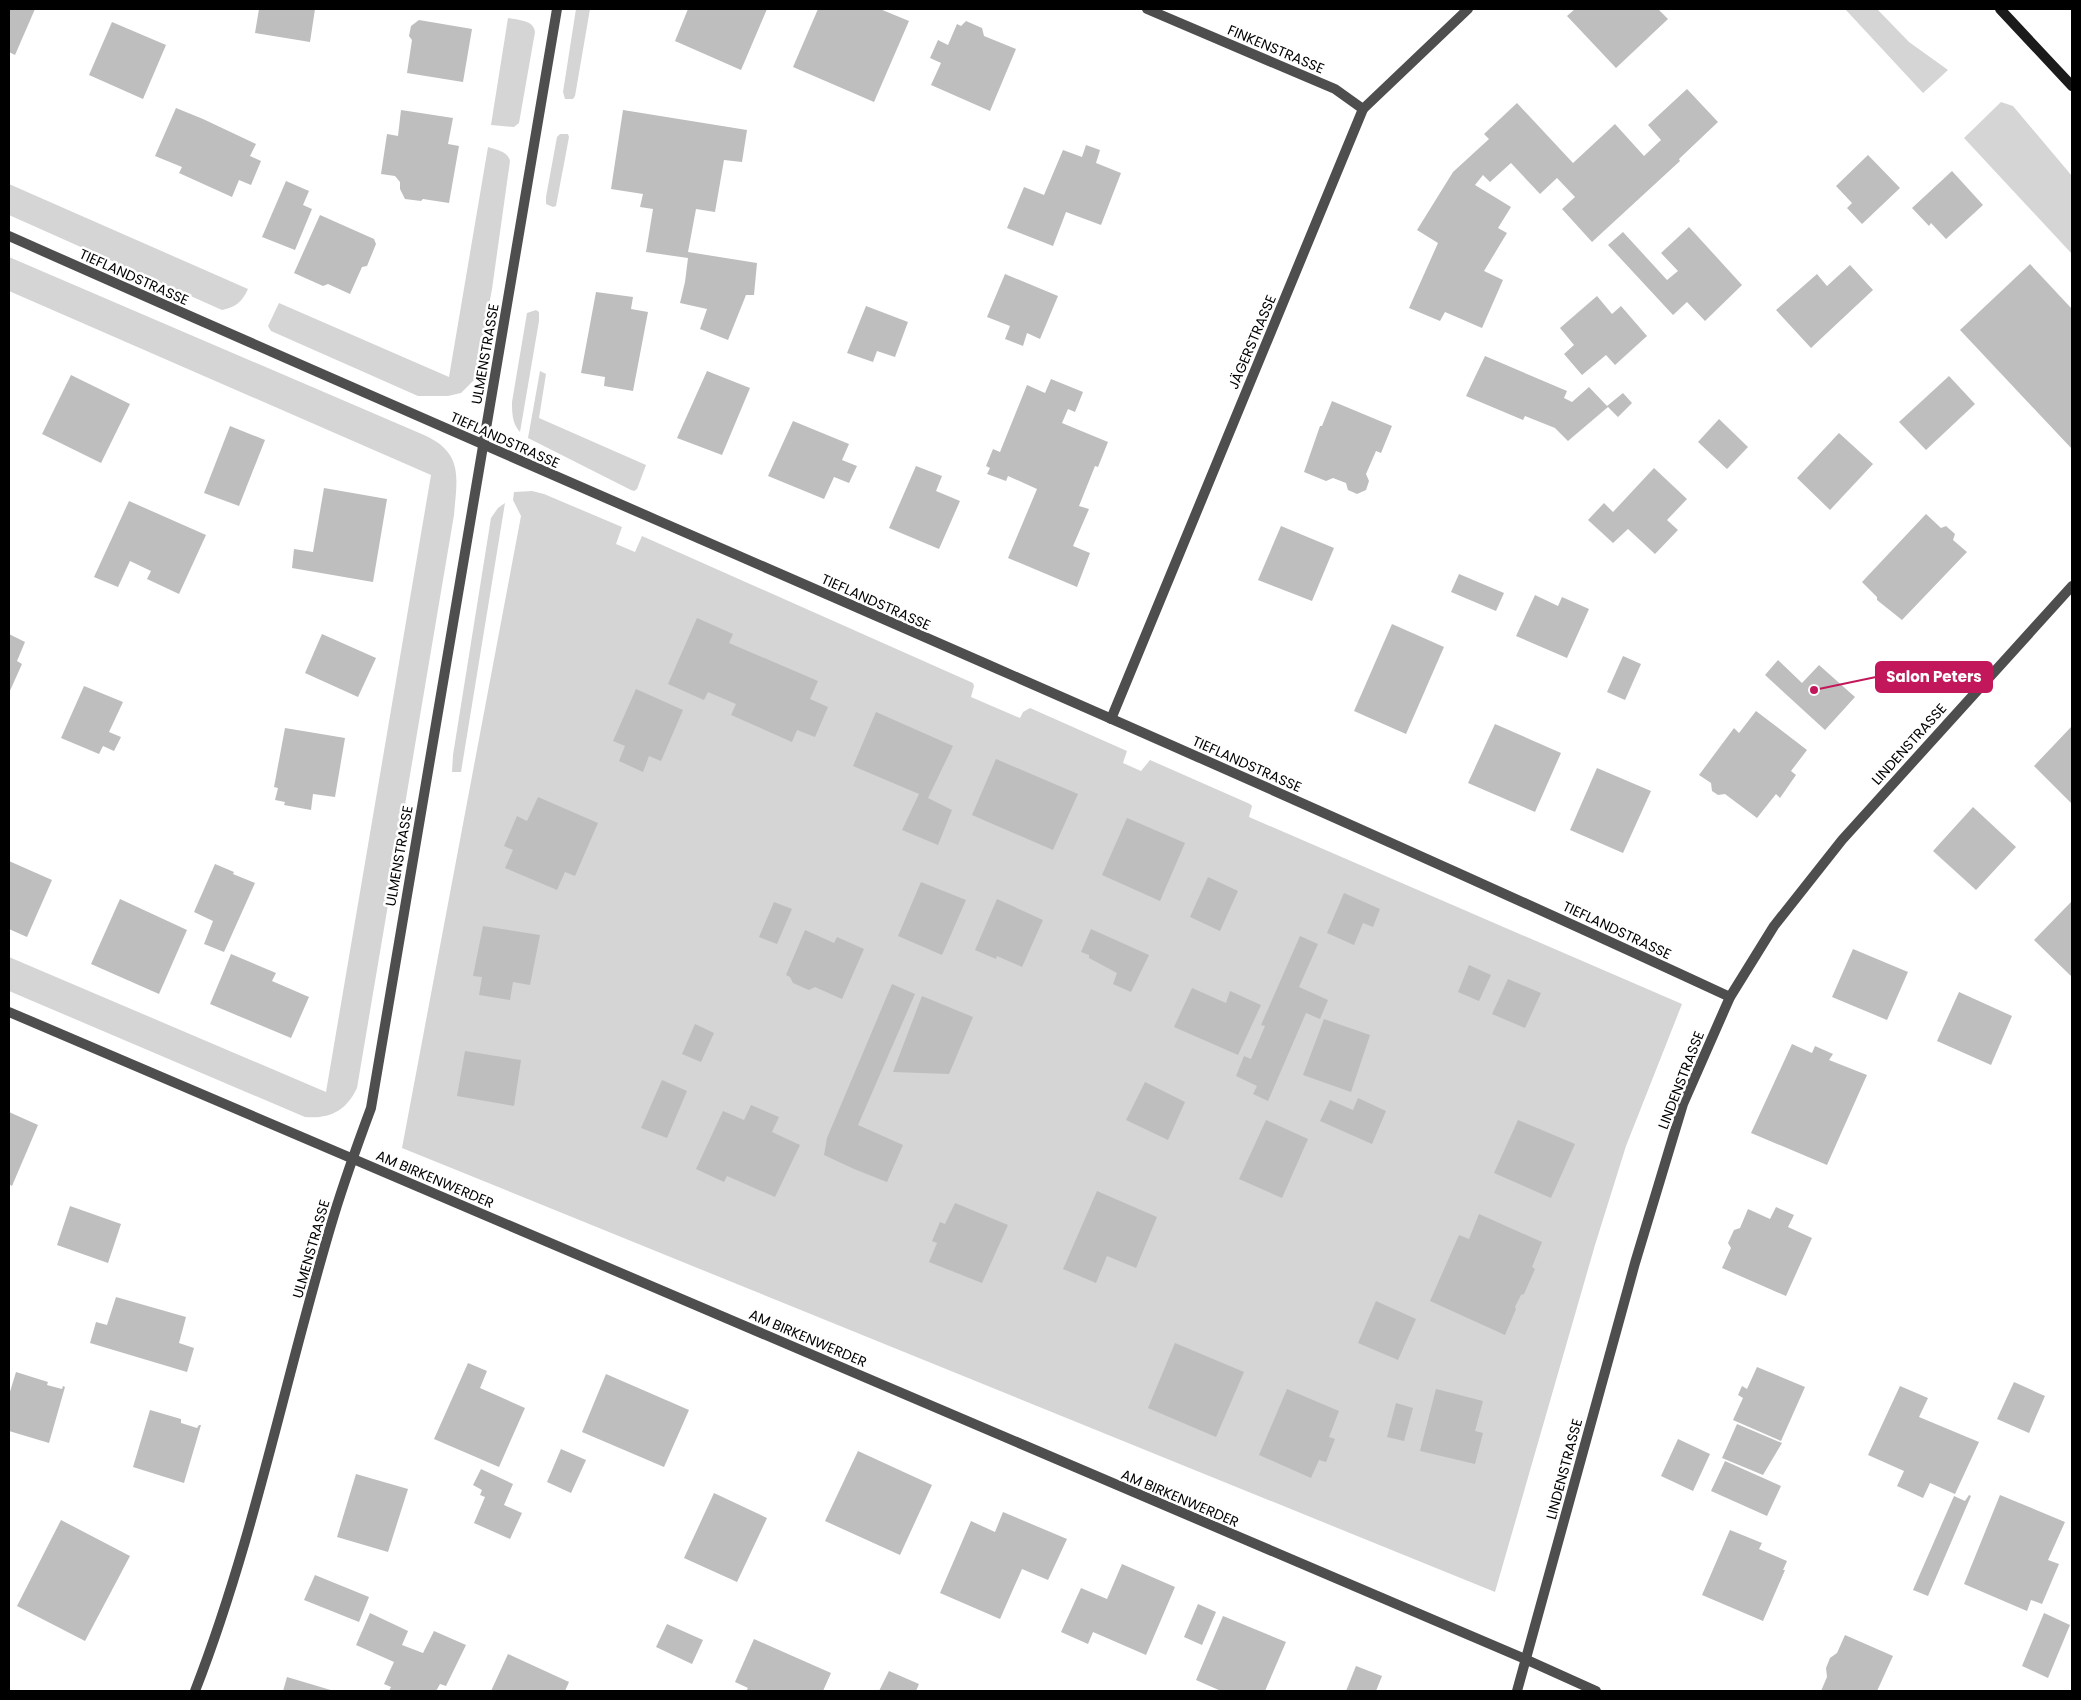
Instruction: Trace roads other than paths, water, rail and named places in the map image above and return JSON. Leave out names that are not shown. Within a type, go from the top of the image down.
[{"type":"main road","points":[[2000,9],[2072,86]]},
{"type":"street","name":"ULMENSTRASSE","points":[[196,1691],[216,1636],[275,1434],[334,1214],[354,1160],[372,1098],[557,9]]},
{"type":"street","name":"FINKENSTRASSE","points":[[1147,9],[1335,89],[1363,109]]},
{"type":"street","name":"JÄGERSTRASSE","points":[[1110,719],[1363,109],[1468,9]]},
{"type":"street","name":"TIEFLANDSTRASSE","points":[[9,236],[483,446],[1527,903],[1730,997]]},
{"type":"street","name":"LINDENSTRASSE","points":[[1517,1691],[1635,1263],[1683,1104],[1730,997],[1774,926],[1842,840],[2072,586]]},
{"type":"street","name":"AM BIRKENWERDER","points":[[9,1012],[1596,1691]]},
{"type":"place","name":"Salon Peters","points":[[1814,690]]}]
